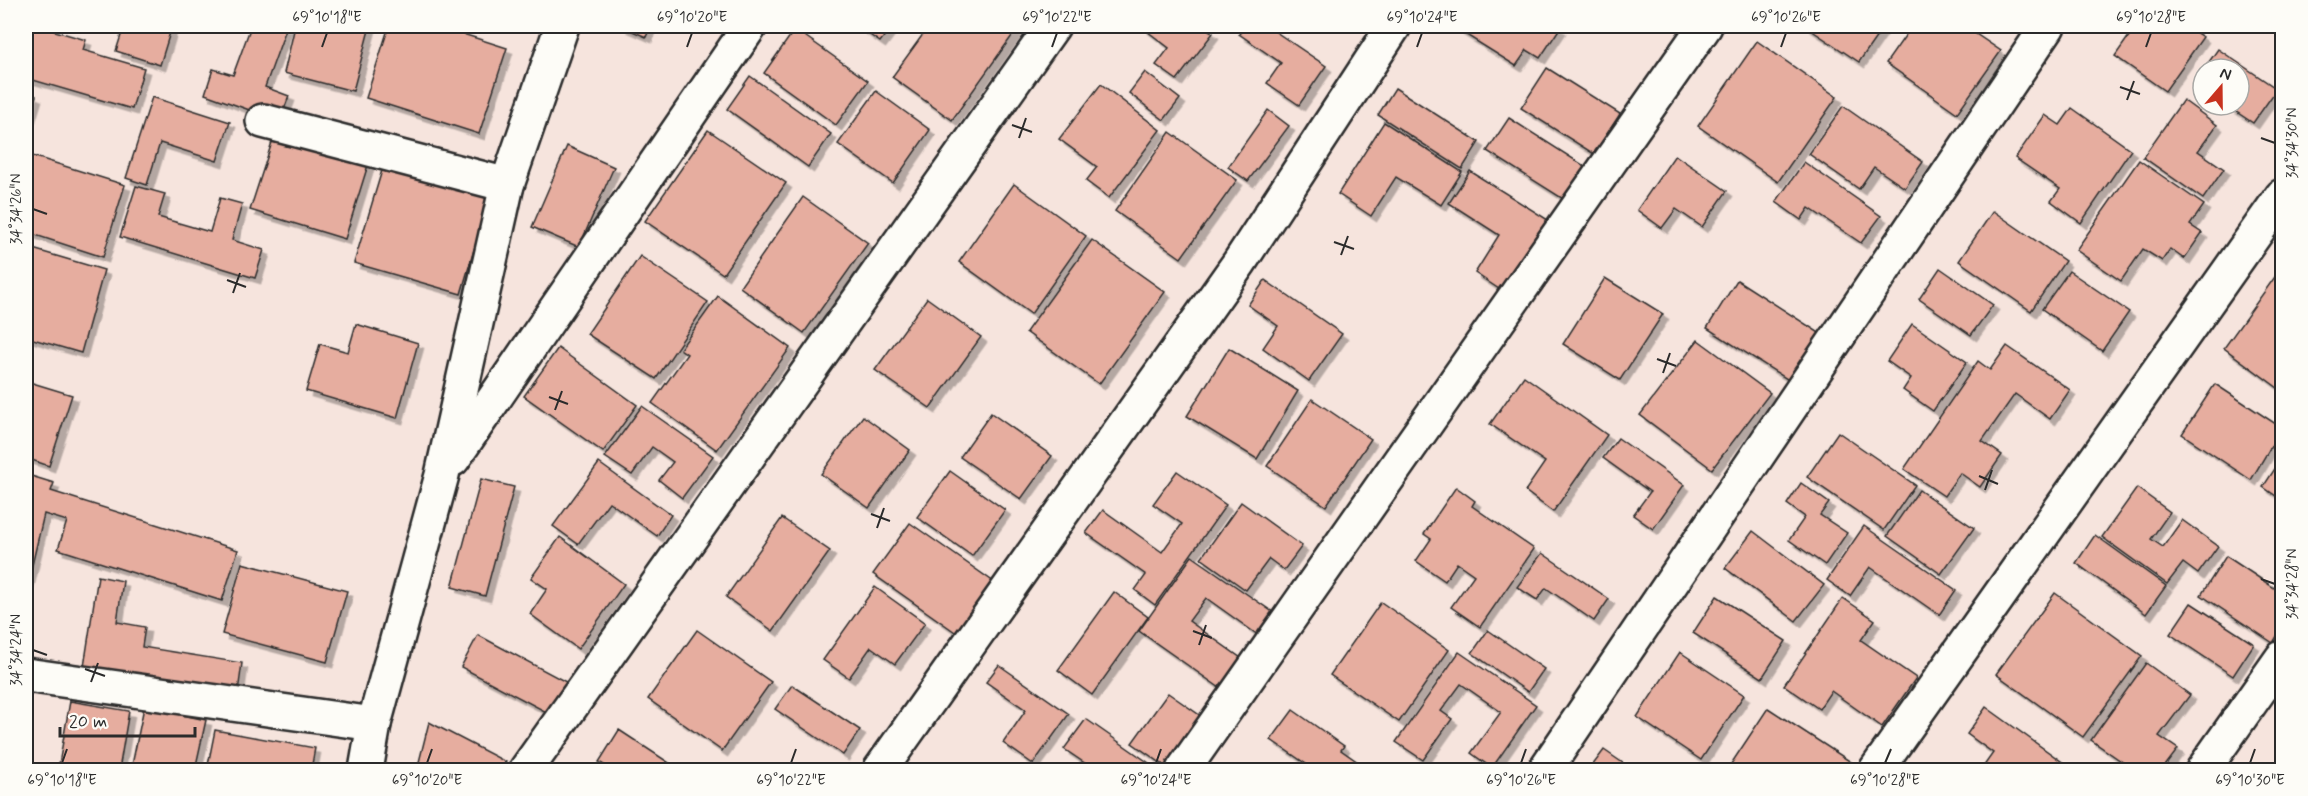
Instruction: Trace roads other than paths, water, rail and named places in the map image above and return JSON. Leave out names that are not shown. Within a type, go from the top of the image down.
[{"type":"street","points":[[366,771],[374,724],[442,475],[507,185],[562,26]]},
{"type":"street","points":[[442,475],[750,26]]},
{"type":"street","points":[[526,771],[1053,26]]},
{"type":"street","points":[[880,771],[1239,263],[1394,26]]},
{"type":"street","points":[[1183,771],[1705,26]]},
{"type":"street","points":[[1545,771],[2048,26]]},
{"type":"street","points":[[263,122],[507,185]]},
{"type":"street","points":[[1876,771],[2283,196]]},
{"type":"street","points":[[2203,771],[2283,658]]},
{"type":"street","points":[[26,675],[374,724]]}]
